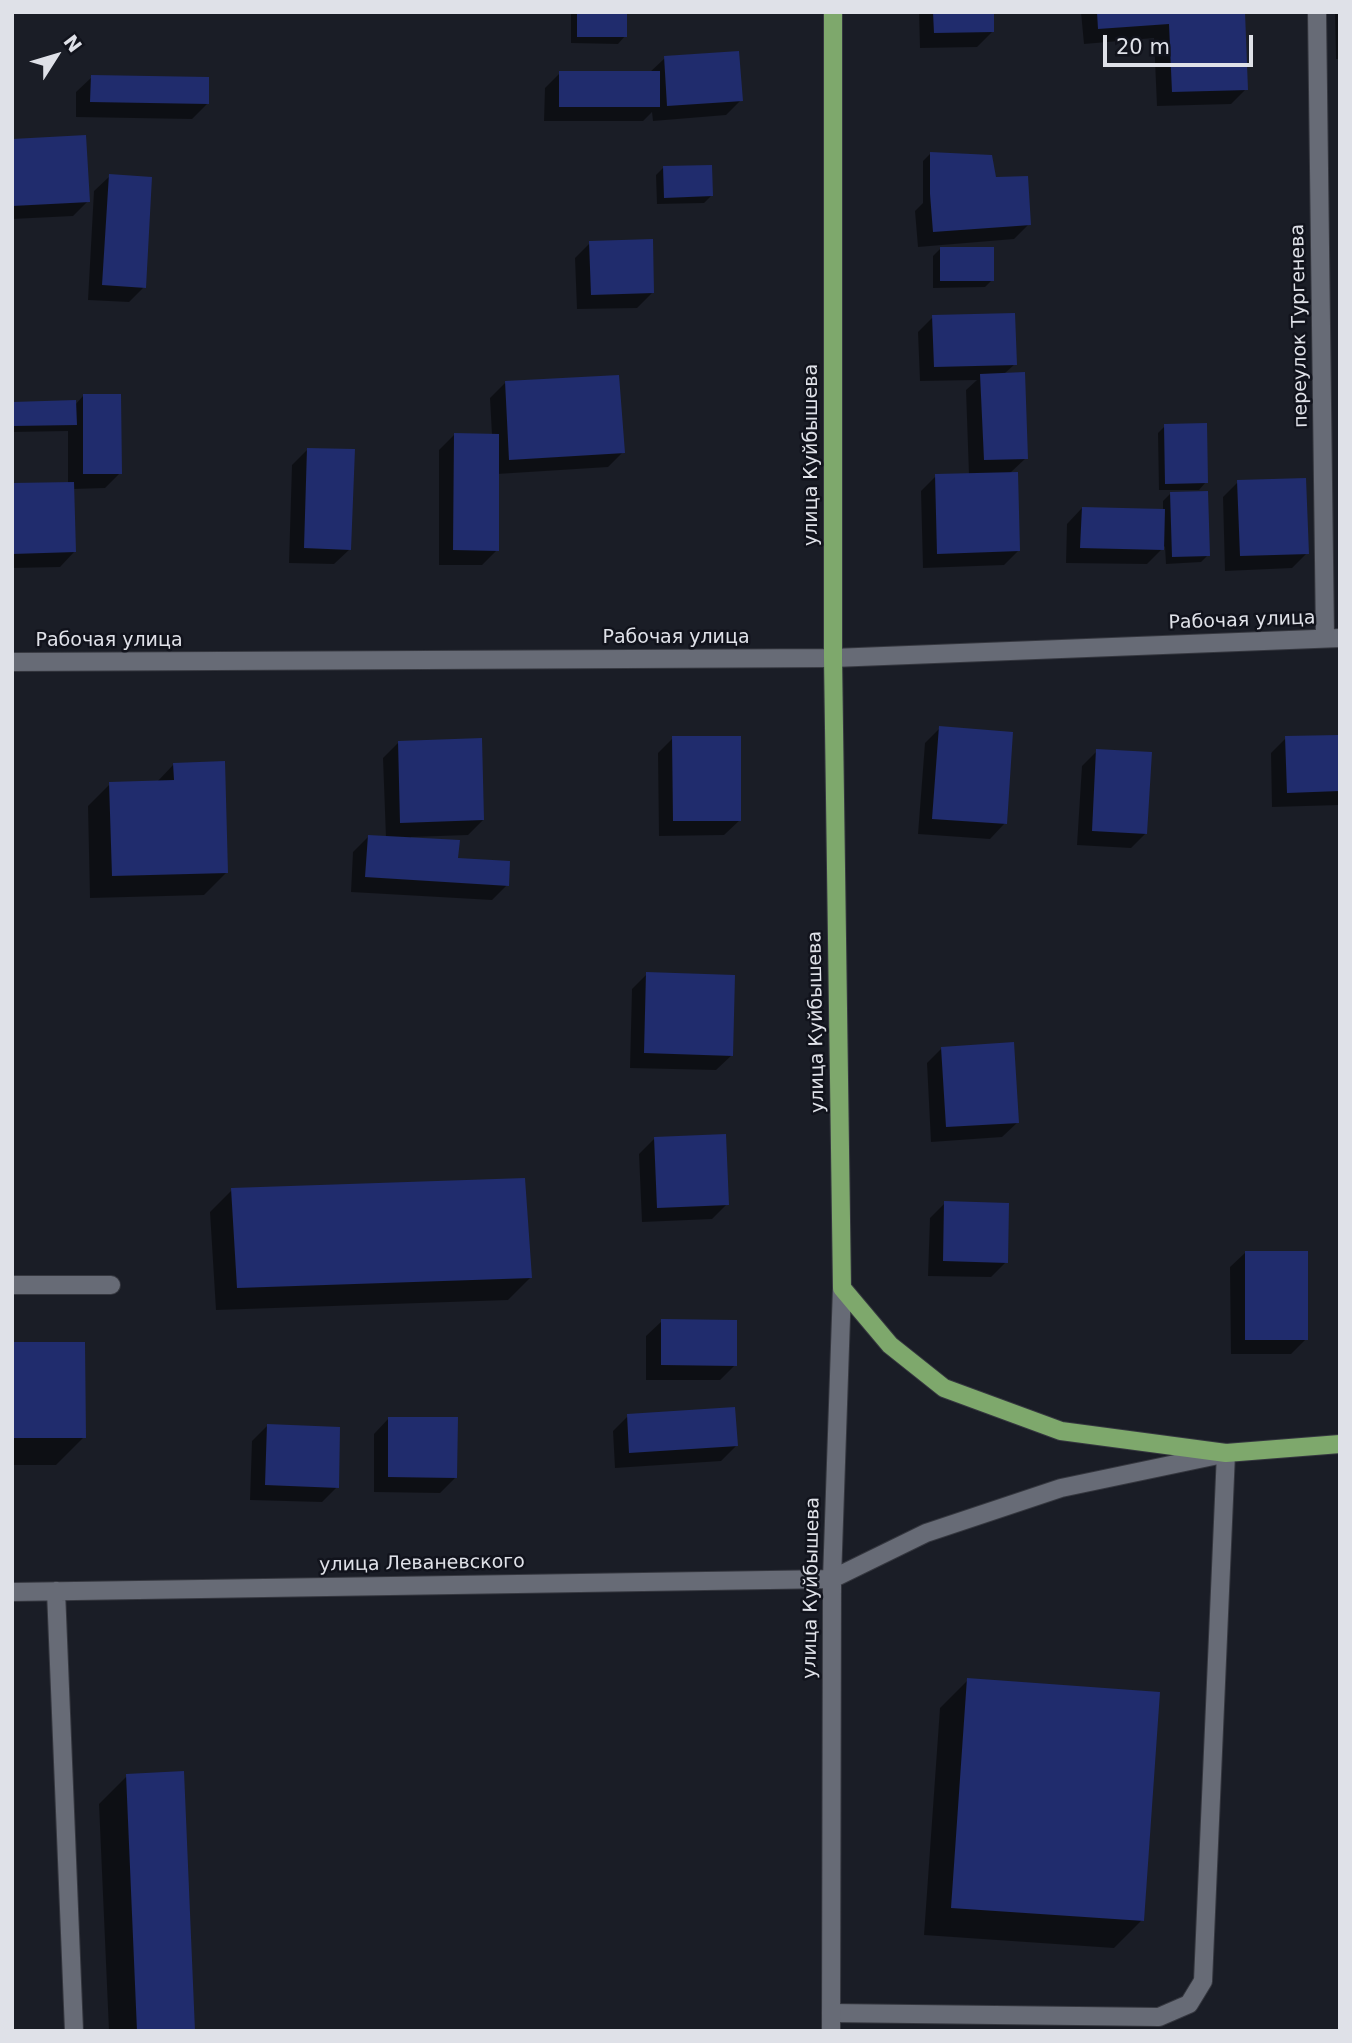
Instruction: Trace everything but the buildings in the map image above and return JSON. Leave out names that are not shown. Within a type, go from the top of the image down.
[{"type":"main road","name":"улица Куйбышева","points":[[833,12],[833,658],[842,1288]]},
{"type":"main road","points":[[842,1288],[890,1345],[944,1388],[1061,1432],[1226,1453],[1340,1444]]},
{"type":"street","name":"переулок Тургенева","points":[[1317,12],[1332,638]]},
{"type":"street","name":"Рабочая улица","points":[[12,662],[833,658],[1332,638]]},
{"type":"street","points":[[12,1285],[111,1285]]},
{"type":"street","name":"улица Куйбышева","points":[[831,2022],[832,1579],[842,1288]]},
{"type":"street","points":[[831,2022],[1159,2017],[1189,2004],[1203,1981],[1226,1453],[1061,1488],[926,1533],[832,1579]]},
{"type":"street","name":"улица Леваневского","points":[[12,1592],[832,1579]]},
{"type":"street","points":[[56,1591],[74,2031]]}]
